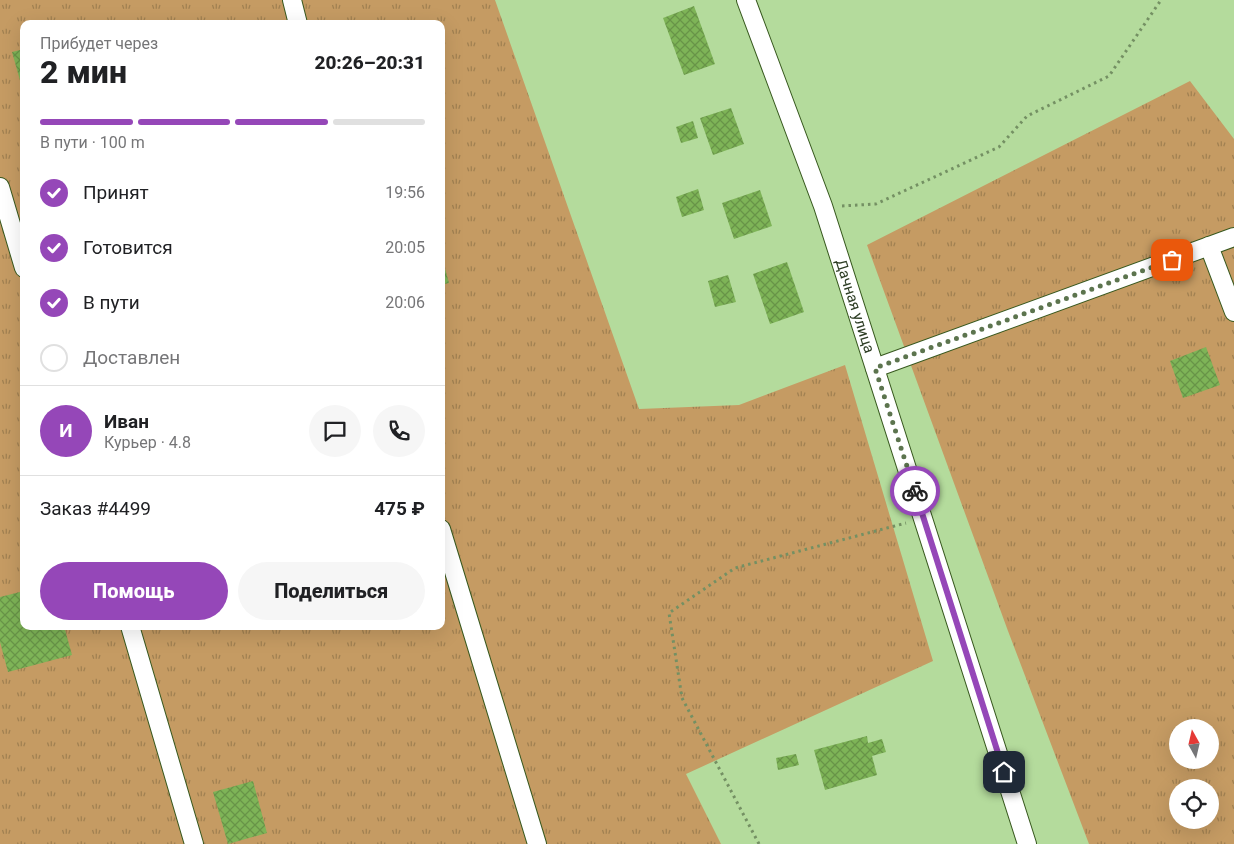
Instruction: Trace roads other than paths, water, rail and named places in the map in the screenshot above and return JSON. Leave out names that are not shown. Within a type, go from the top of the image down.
[{"type":"street","points":[[292,0],[297,20]]},
{"type":"street","name":"Дачная улица","points":[[746,0],[824,206],[1028,844]]},
{"type":"street","points":[[0,186],[20,254]]},
{"type":"street","points":[[875,368],[1234,237]]},
{"type":"street","points":[[1209,246],[1234,312]]},
{"type":"street","points":[[445,542],[537,844]]},
{"type":"street","points":[[131,630],[194,844]]}]
